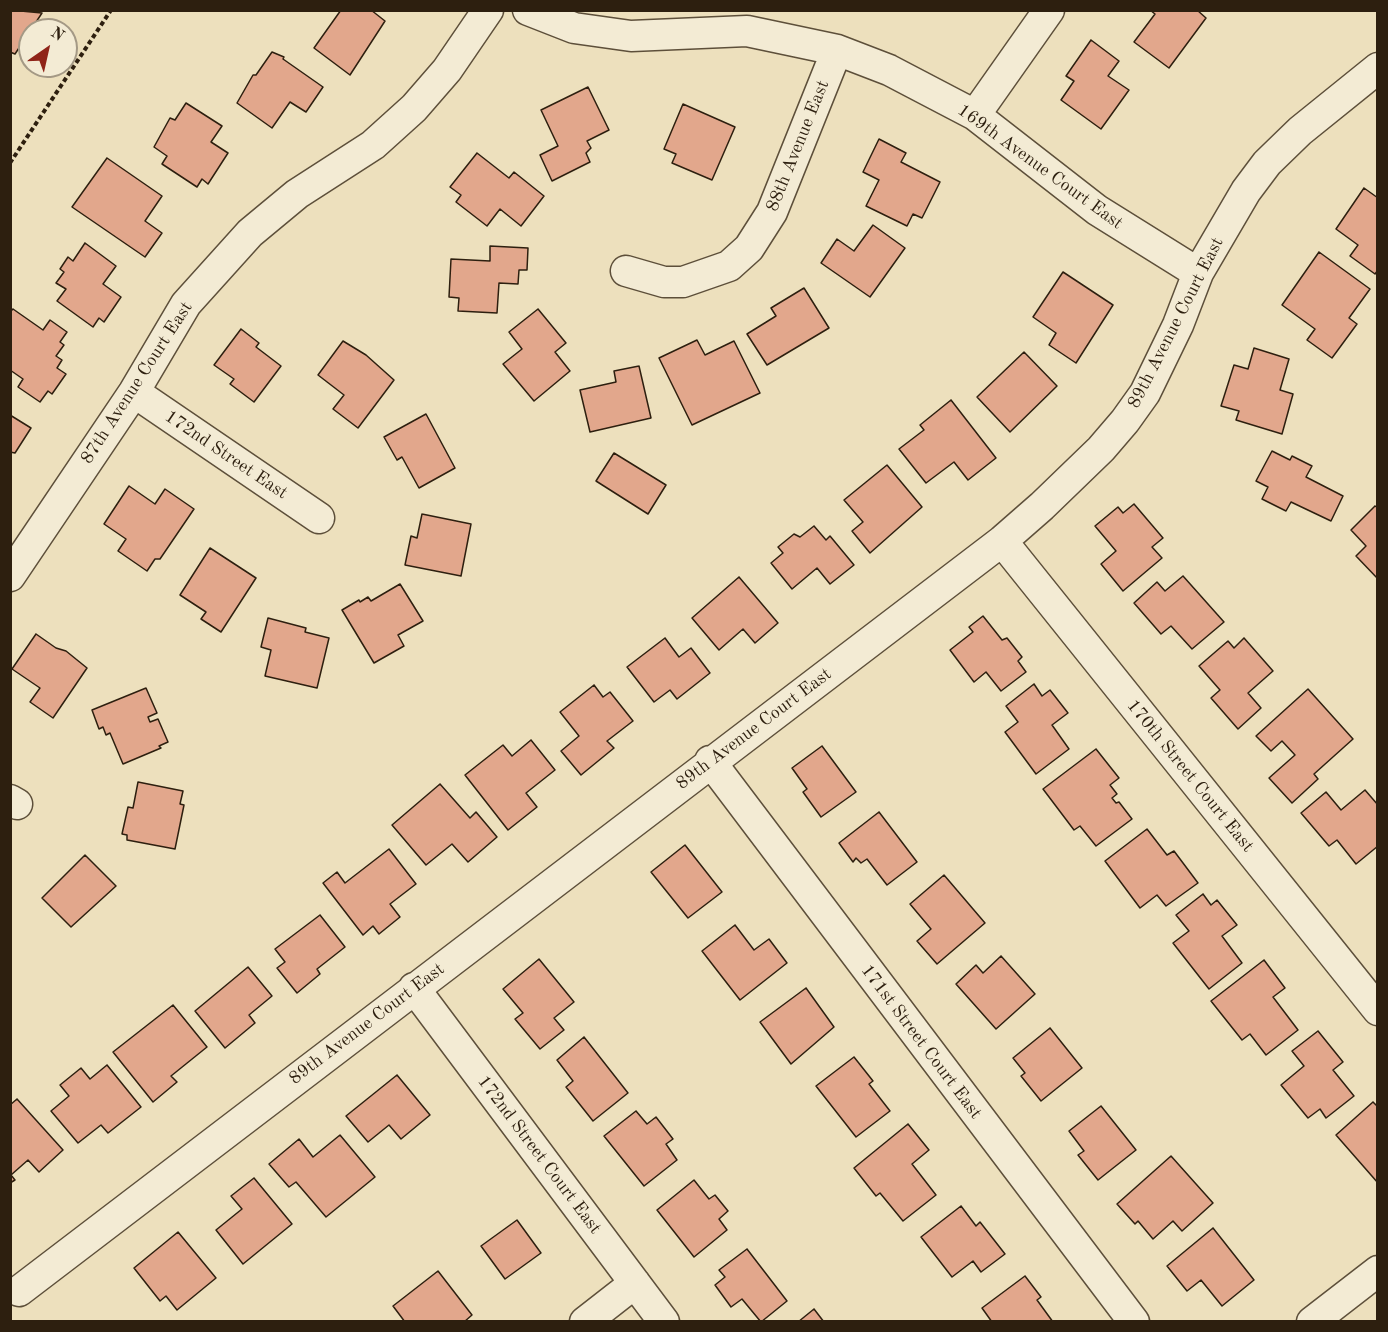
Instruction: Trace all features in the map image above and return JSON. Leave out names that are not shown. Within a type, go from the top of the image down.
[{"type":"street","name":"87th Avenue Court East","points":[[10,576],[134,392],[186,304],[250,233],[297,194],[373,145],[414,108],[458,55],[488,10]]},
{"type":"street","name":"169th Avenue Court East","points":[[528,10],[574,28],[631,36],[747,31],[837,50],[889,70],[975,115],[1097,210],[1198,273]]},
{"type":"street","points":[[975,115],[1049,10]]},
{"type":"street","name":"88th Avenue East","points":[[626,271],[664,282],[683,282],[729,266],[749,248],[772,212],[837,50]]},
{"type":"street","name":"89th Avenue Court East","points":[[19,1291],[710,761],[1002,541],[1084,465],[1125,421],[1145,393],[1163,358],[1198,273],[1246,191],[1268,163],[1373,81]]},
{"type":"street","name":"172nd Street East","points":[[134,392],[319,518]]},
{"type":"street","name":"170th Street Court East","points":[[1002,541],[1377,1010]]},
{"type":"street","name":"171st Street Court East","points":[[710,761],[1134,1322]]},
{"type":"street","name":"172nd Street Court East","points":[[414,988],[664,1322]]},
{"type":"street","points":[[1312,1322],[1377,1271]]},
{"type":"street","points":[[585,1322],[635,1283]]},
{"type":"path","points":[[10,163],[111,10]]},
{"type":"building","points":[[10,10],[42,13],[39,18],[18,18],[18,49],[15,54],[10,52]]},
{"type":"building","points":[[341,10],[371,10],[385,21],[350,75],[314,48]]},
{"type":"building","points":[[1150,10],[1197,10],[1206,18],[1169,68],[1134,42],[1155,14]]},
{"type":"building","points":[[1091,40],[1119,61],[1108,76],[1129,90],[1101,129],[1061,100],[1074,81],[1066,76]]},
{"type":"building","points":[[272,52],[284,57],[283,59],[323,87],[306,112],[290,102],[272,128],[237,103],[253,75],[256,75]]},
{"type":"building","points":[[588,87],[609,130],[587,141],[591,148],[586,153],[590,162],[552,181],[540,155],[558,146],[541,110]]},
{"type":"building","points":[[186,103],[222,126],[211,142],[228,153],[208,184],[202,179],[197,187],[162,164],[167,156],[154,147],[170,118],[175,120]]},
{"type":"building","points":[[683,104],[735,127],[712,180],[672,163],[676,154],[664,149]]},
{"type":"building","points":[[879,139],[906,153],[901,162],[940,182],[922,218],[913,214],[907,226],[866,206],[879,180],[863,172]]},
{"type":"building","points":[[477,153],[509,178],[514,172],[544,196],[521,226],[500,209],[487,226],[456,202],[461,195],[450,187]]},
{"type":"building","points":[[107,158],[162,196],[145,221],[162,233],[145,257],[72,207]]},
{"type":"building","points":[[1364,188],[1378,198],[1378,270],[1375,274],[1350,256],[1358,245],[1336,229]]},
{"type":"building","points":[[873,225],[905,248],[870,297],[821,263],[837,239],[854,251]]},
{"type":"building","points":[[85,243],[116,266],[103,284],[121,297],[104,322],[99,318],[93,327],[57,301],[66,289],[56,283],[64,272],[60,269],[68,257],[73,261]]},
{"type":"building","points":[[490,246],[528,248],[527,270],[519,270],[518,284],[499,283],[497,313],[458,311],[459,298],[449,297],[451,259],[490,261]]},
{"type":"building","points":[[1319,252],[1370,289],[1349,318],[1357,324],[1332,358],[1307,340],[1315,329],[1282,305]]},
{"type":"building","points":[[1063,272],[1113,305],[1076,363],[1049,345],[1056,333],[1033,317]]},
{"type":"building","points":[[804,288],[829,328],[767,365],[747,334],[776,316],[771,308]]},
{"type":"building","points":[[13,309],[43,330],[50,320],[67,332],[60,342],[64,345],[56,356],[62,360],[57,368],[66,374],[52,394],[48,391],[40,402],[18,387],[23,379],[10,370],[10,312]]},
{"type":"building","points":[[538,309],[566,343],[555,352],[570,371],[534,401],[503,364],[522,349],[509,332]]},
{"type":"building","points":[[241,329],[259,343],[256,347],[281,366],[254,402],[230,384],[234,379],[214,365]]},
{"type":"building","points":[[697,340],[705,355],[734,341],[760,393],[692,425],[659,358]]},
{"type":"building","points":[[343,341],[366,355],[394,380],[358,428],[333,409],[344,395],[318,375]]},
{"type":"building","points":[[1254,348],[1289,359],[1280,390],[1293,394],[1282,434],[1236,420],[1239,411],[1221,406],[1234,365],[1248,369]]},
{"type":"building","points":[[1024,352],[1057,386],[1010,432],[977,397]]},
{"type":"building","points":[[639,366],[651,418],[590,432],[580,390],[616,382],[614,371]]},
{"type":"building","points":[[951,400],[996,458],[968,480],[954,462],[926,483],[899,449],[924,430],[920,425]]},
{"type":"building","points":[[426,414],[455,468],[419,488],[402,457],[397,460],[384,437]]},
{"type":"building","points":[[10,415],[31,428],[15,453],[10,452]]},
{"type":"building","points":[[1272,451],[1290,460],[1292,456],[1312,466],[1306,477],[1343,496],[1331,521],[1291,502],[1286,511],[1262,499],[1268,487],[1256,481]]},
{"type":"building","points":[[614,453],[666,485],[648,514],[596,481]]},
{"type":"building","points":[[887,465],[922,507],[870,553],[852,531],[863,522],[844,500]]},
{"type":"building","points":[[129,486],[155,504],[165,489],[194,509],[160,559],[155,559],[147,571],[118,551],[126,539],[104,524]]},
{"type":"building","points":[[1134,504],[1163,538],[1152,547],[1162,558],[1123,591],[1101,564],[1116,551],[1095,526],[1118,507],[1123,513]]},
{"type":"building","points":[[1375,506],[1378,508],[1378,579],[1356,556],[1366,546],[1351,530]]},
{"type":"building","points":[[422,514],[471,524],[461,576],[405,565],[411,536],[417,538]]},
{"type":"building","points":[[814,526],[826,540],[830,536],[854,565],[830,584],[817,568],[792,589],[771,563],[783,553],[778,547],[794,534],[800,537]]},
{"type":"building","points":[[210,548],[256,578],[221,632],[201,619],[206,612],[180,595]]},
{"type":"building","points":[[1183,576],[1224,622],[1192,649],[1171,626],[1161,634],[1134,603],[1157,582],[1165,591]]},
{"type":"building","points":[[739,577],[778,623],[755,643],[743,629],[719,650],[692,618]]},
{"type":"building","points":[[400,584],[423,621],[398,635],[404,646],[374,663],[342,610],[368,597],[371,601]]},
{"type":"building","points":[[983,616],[1002,640],[1007,638],[1022,657],[1018,661],[1026,672],[1001,691],[986,672],[974,682],[950,650],[973,632],[969,627]]},
{"type":"building","points":[[268,618],[306,628],[305,632],[329,638],[317,688],[265,676],[271,650],[261,647]]},
{"type":"building","points":[[36,634],[56,648],[66,651],[87,668],[53,718],[30,702],[40,688],[12,669]]},
{"type":"building","points":[[665,638],[679,657],[691,648],[710,673],[677,699],[670,690],[654,702],[627,667]]},
{"type":"building","points":[[1244,638],[1273,671],[1248,693],[1261,708],[1238,729],[1211,698],[1220,690],[1199,666],[1228,641],[1234,648]]},
{"type":"building","points":[[1034,684],[1042,696],[1050,690],[1068,713],[1052,725],[1069,749],[1036,774],[1005,732],[1018,722],[1006,706]]},
{"type":"building","points":[[594,685],[603,697],[610,692],[633,721],[607,741],[614,748],[581,775],[561,751],[579,736],[560,712]]},
{"type":"building","points":[[146,688],[157,713],[148,717],[150,722],[158,719],[168,742],[159,746],[161,748],[123,764],[110,733],[106,735],[103,727],[99,729],[92,710]]},
{"type":"building","points":[[1308,689],[1353,739],[1314,774],[1318,779],[1292,803],[1269,778],[1295,755],[1282,741],[1271,751],[1256,736]]},
{"type":"building","points":[[531,740],[555,770],[526,793],[537,807],[508,830],[465,775],[503,745],[512,756]]},
{"type":"building","points":[[822,746],[856,792],[821,817],[803,792],[807,789],[792,768]]},
{"type":"building","points":[[1096,749],[1119,778],[1110,785],[1117,794],[1112,798],[1116,803],[1119,802],[1132,819],[1096,846],[1080,826],[1074,830],[1043,789]]},
{"type":"building","points":[[138,782],[183,791],[180,804],[184,805],[175,849],[127,840],[127,835],[122,834],[128,807],[133,808]]},
{"type":"building","points":[[440,784],[470,818],[476,812],[497,837],[468,862],[452,844],[426,865],[392,825]]},
{"type":"building","points":[[1365,790],[1378,805],[1378,846],[1356,864],[1337,840],[1329,846],[1301,813],[1326,792],[1341,810]]},
{"type":"building","points":[[879,812],[917,862],[887,885],[867,859],[861,863],[856,858],[853,862],[839,843]]},
{"type":"building","points":[[1147,829],[1167,855],[1174,851],[1198,883],[1166,906],[1157,895],[1140,908],[1105,861]]},
{"type":"building","points":[[685,845],[722,892],[688,918],[651,872]]},
{"type":"building","points":[[389,849],[416,884],[390,904],[400,917],[379,934],[373,926],[363,935],[323,883],[337,872],[345,883]]},
{"type":"building","points":[[85,855],[116,886],[71,927],[42,898]]},
{"type":"building","points":[[944,875],[985,923],[937,964],[917,941],[931,929],[910,904]]},
{"type":"building","points":[[1203,894],[1211,905],[1217,900],[1237,925],[1222,936],[1242,963],[1209,989],[1173,943],[1189,931],[1176,915]]},
{"type":"building","points":[[320,915],[345,947],[317,969],[320,974],[297,993],[277,968],[285,962],[275,949]]},
{"type":"building","points":[[735,925],[754,950],[769,939],[787,963],[740,1000],[702,951]]},
{"type":"building","points":[[1001,956],[1035,994],[996,1029],[956,984],[976,965],[983,973]]},
{"type":"building","points":[[539,959],[574,1002],[554,1018],[564,1030],[540,1049],[515,1019],[523,1013],[503,989]]},
{"type":"building","points":[[1264,960],[1285,988],[1273,997],[1298,1030],[1266,1055],[1250,1034],[1242,1040],[1211,1001]]},
{"type":"building","points":[[248,967],[272,996],[249,1015],[255,1023],[225,1048],[195,1011]]},
{"type":"building","points":[[806,988],[834,1027],[791,1064],[760,1022]]},
{"type":"building","points":[[173,1005],[207,1047],[171,1076],[177,1082],[153,1102],[113,1052]]},
{"type":"building","points":[[1050,1028],[1082,1068],[1041,1101],[1021,1076],[1025,1073],[1013,1058]]},
{"type":"building","points":[[1318,1031],[1343,1062],[1333,1070],[1354,1096],[1326,1118],[1320,1109],[1308,1118],[1281,1085],[1304,1066],[1292,1051]]},
{"type":"building","points":[[584,1037],[628,1093],[593,1121],[566,1087],[573,1081],[557,1060]]},
{"type":"building","points":[[854,1057],[873,1081],[869,1084],[890,1111],[856,1137],[816,1086]]},
{"type":"building","points":[[107,1065],[141,1107],[108,1133],[101,1125],[78,1143],[51,1111],[69,1096],[60,1085],[81,1068],[90,1079]]},
{"type":"building","points":[[397,1075],[430,1115],[401,1139],[389,1125],[368,1142],[346,1116]]},
{"type":"building","points":[[17,1099],[63,1150],[39,1172],[28,1160],[11,1175],[15,1180],[10,1183],[10,1105]]},
{"type":"building","points":[[1373,1102],[1378,1107],[1378,1183],[1336,1135]]},
{"type":"building","points":[[1101,1106],[1136,1150],[1098,1180],[1078,1155],[1084,1151],[1069,1131]]},
{"type":"building","points":[[636,1111],[647,1124],[656,1117],[673,1139],[666,1144],[677,1160],[644,1186],[604,1136]]},
{"type":"building","points":[[908,1124],[929,1150],[912,1164],[936,1195],[903,1221],[880,1193],[876,1196],[854,1168]]},
{"type":"building","points":[[340,1135],[375,1177],[326,1217],[296,1182],[289,1187],[269,1164],[299,1139],[313,1157]]},
{"type":"building","points":[[1171,1156],[1213,1203],[1182,1231],[1173,1221],[1153,1239],[1138,1221],[1135,1224],[1117,1204]]},
{"type":"building","points":[[254,1178],[292,1224],[243,1264],[216,1230],[242,1209],[231,1196]]},
{"type":"building","points":[[694,1180],[709,1199],[715,1195],[728,1211],[719,1219],[727,1230],[694,1257],[657,1210]]},
{"type":"building","points":[[961,1206],[976,1226],[980,1222],[1005,1254],[981,1272],[973,1261],[952,1277],[921,1237]]},
{"type":"building","points":[[517,1220],[541,1253],[505,1279],[481,1246]]},
{"type":"building","points":[[1213,1228],[1254,1280],[1222,1306],[1201,1280],[1187,1291],[1167,1266]]},
{"type":"building","points":[[178,1232],[216,1278],[177,1310],[166,1296],[160,1301],[134,1268]]},
{"type":"building","points":[[747,1249],[787,1301],[761,1322],[742,1299],[731,1307],[715,1285],[725,1277],[719,1270]]},
{"type":"building","points":[[438,1271],[472,1315],[464,1322],[405,1322],[393,1306]]},
{"type":"building","points":[[1025,1276],[1041,1297],[1037,1300],[1053,1322],[992,1322],[982,1308]]},
{"type":"building","points":[[814,1309],[824,1322],[798,1322]]}]
